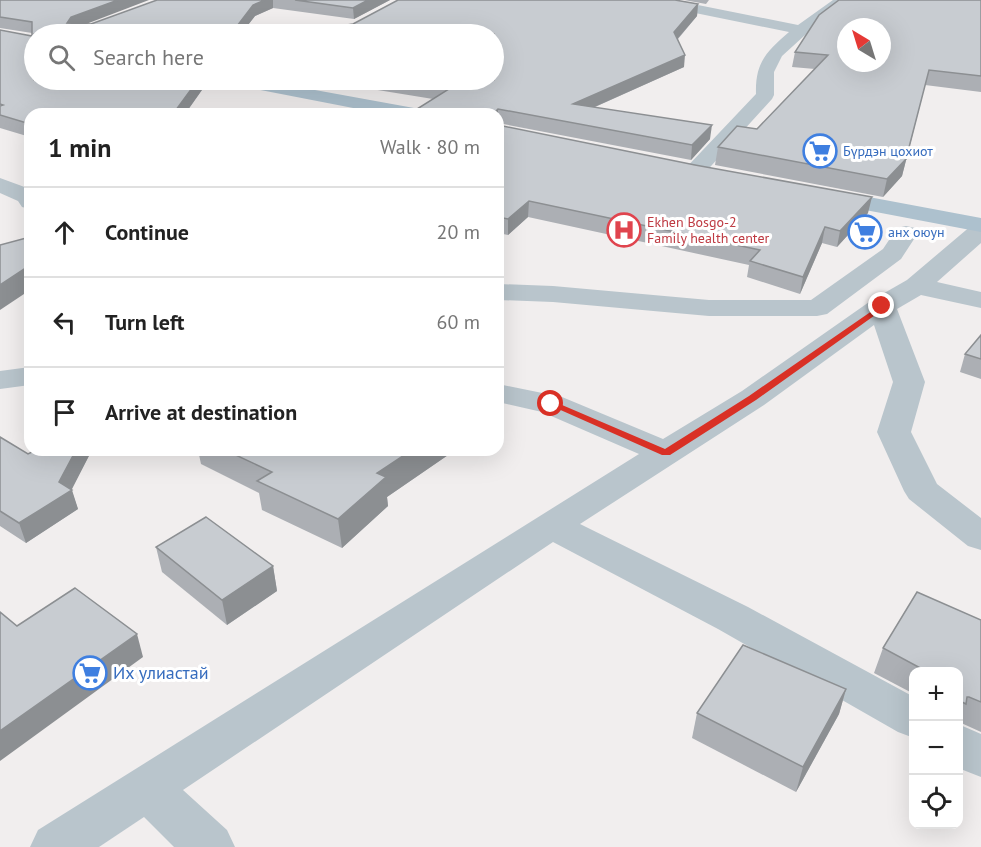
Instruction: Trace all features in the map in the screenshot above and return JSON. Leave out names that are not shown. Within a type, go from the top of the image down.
[{"type":"main road","points":[[293,90],[384,108]]},
{"type":"main road","points":[[671,166],[717,175]]},
{"type":"main road","points":[[808,192],[981,225]]},
{"type":"street","points":[[651,0],[800,30]]},
{"type":"street","points":[[694,171],[765,95],[765,70],[779,50],[800,30],[843,0]]},
{"type":"street","points":[[0,185],[24,195]]},
{"type":"street","points":[[56,847],[550,525],[753,398],[882,306],[917,286],[981,230]]},
{"type":"street","points":[[504,292],[553,294],[709,308],[817,308],[892,254],[906,233]]},
{"type":"street","points":[[917,286],[981,300]]},
{"type":"street","points":[[882,306],[909,382],[894,432],[922,491],[981,537]]},
{"type":"street","points":[[0,380],[24,377]]},
{"type":"street","points":[[504,394],[551,404],[666,453]]},
{"type":"street","points":[[550,525],[733,618],[909,716]]},
{"type":"street","points":[[963,747],[981,756]]},
{"type":"street","points":[[146,787],[209,847]]},
{"type":"building","points":[[0,0],[118,0],[71,17],[67,23],[91,24],[32,24],[32,22],[0,17]]},
{"type":"building","points":[[157,0],[265,0],[253,5],[239,24],[91,24]]},
{"type":"building","points":[[295,0],[368,0],[353,8]]},
{"type":"building","points":[[398,0],[675,0],[698,4],[674,32],[685,55],[573,104],[712,125],[692,145],[504,110],[504,108],[419,108],[447,90],[504,90],[504,24],[353,24]]},
{"type":"building","points":[[839,0],[981,0],[981,76],[929,70],[906,159],[887,179],[718,147],[737,126],[757,129],[828,55],[795,52],[819,15]]},
{"type":"building","points":[[0,30],[24,34],[24,90],[191,90],[177,108],[24,108],[24,122],[0,115],[0,106],[3,105],[0,104]]},
{"type":"building","points":[[504,126],[695,165],[872,197],[840,231],[825,227],[803,277],[750,261],[760,250],[529,201],[508,219],[504,218]]},
{"type":"building","points":[[24,239],[24,269],[0,285],[0,245]]},
{"type":"building","points":[[981,335],[981,359],[965,354]]},
{"type":"building","points":[[0,437],[24,452],[24,456],[73,456],[59,482],[72,490],[19,523],[0,511]]},
{"type":"building","points":[[238,456],[403,456],[377,473],[386,477],[338,519],[257,481],[272,472]]},
{"type":"building","points":[[206,517],[273,566],[222,600],[156,547]]},
{"type":"building","points":[[75,588],[137,634],[0,731],[0,612],[17,626]]},
{"type":"building","points":[[917,592],[981,620],[981,702],[967,697],[966,704],[963,702],[963,667],[918,667],[883,648]]},
{"type":"building","points":[[743,645],[846,689],[803,767],[697,713]]},
{"type":"place","name":"Бүрдэн цохиот","points":[[820,151]]},
{"type":"place","name":"Ekhen Bosgo-2 Family health center","points":[[624,230]]},
{"type":"place","name":"анх оюун","points":[[865,232]]},
{"type":"place","name":"Их улиастай","points":[[90,673]]},
{"type":"route","points":[[551,404],[666,453],[753,398],[882,306]]}]
